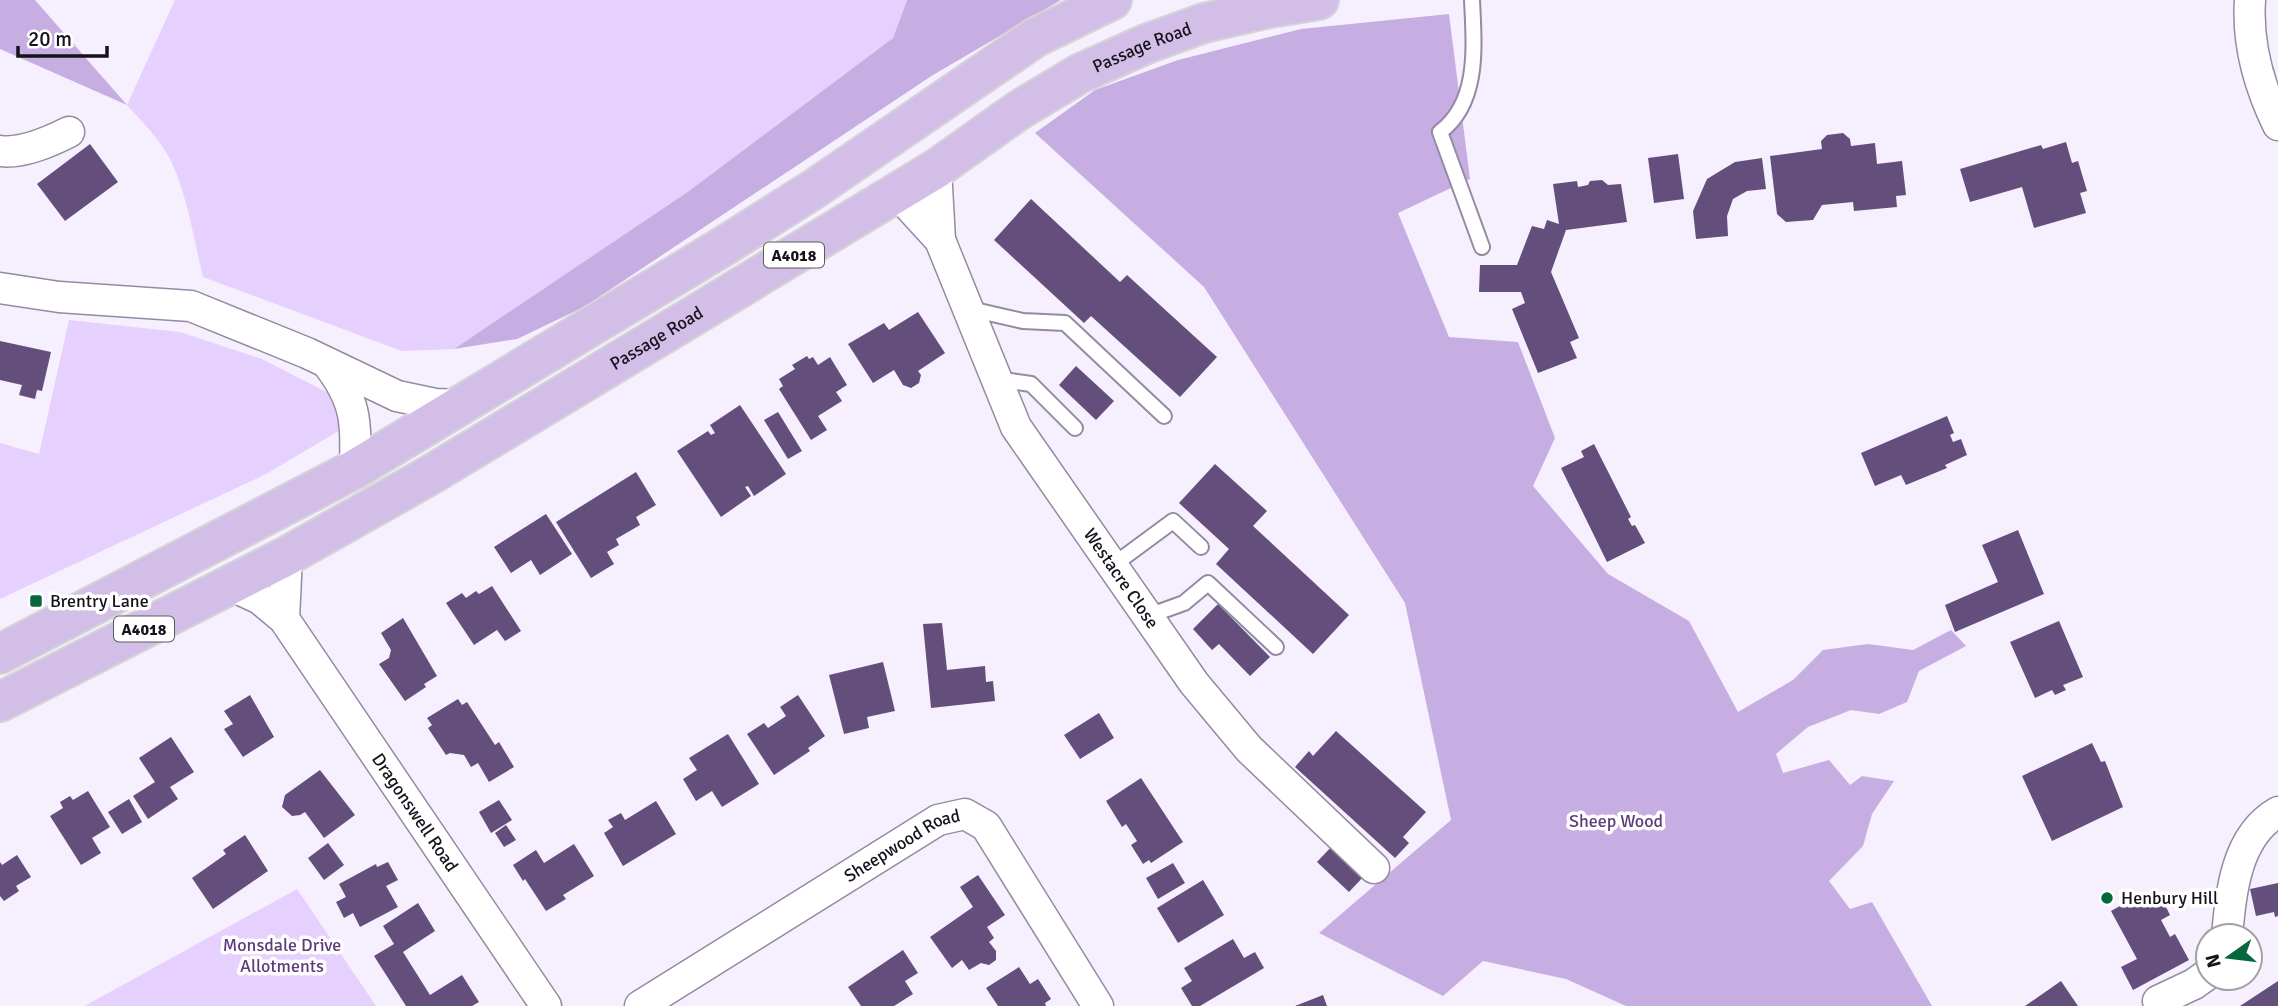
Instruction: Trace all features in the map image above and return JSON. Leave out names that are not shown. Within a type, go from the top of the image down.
[{"type":"main road","name":"A4018","points":[[0,654],[355,469],[791,203],[1036,37],[1112,0]]},
{"type":"main road","name":"Passage Road","points":[[0,702],[287,556],[432,474],[936,169],[1018,110],[1079,74],[1146,44],[1204,23],[1319,0]]},
{"type":"street","points":[[2250,0],[2248,24],[2251,47],[2278,125]]},
{"type":"street","points":[[0,151],[10,152],[53,140],[69,132]]},
{"type":"street","name":"Westacre Close","points":[[936,169],[940,240],[1016,427],[1194,683],[1249,750],[1374,868]]},
{"type":"street","name":"Westacre Close","points":[[897,193],[940,240]]},
{"type":"street","points":[[0,288],[59,297],[191,306],[327,363],[397,396],[435,404],[461,405]]},
{"type":"street","points":[[327,363],[343,385],[352,405],[356,426],[355,469]]},
{"type":"street","points":[[284,619],[287,556]]},
{"type":"street","name":"Dragonswell Road","points":[[230,585],[260,599],[284,619],[546,1006]]},
{"type":"street","points":[[2229,922],[2243,849],[2264,820],[2278,812]]},
{"type":"street","name":"Sheepwood Road","points":[[640,1006],[938,820],[965,814],[986,826],[1098,1006]]},
{"type":"street","points":[[2158,1001],[2194,991]]},
{"type":"lane","points":[[1472,0],[1473,70],[1468,92],[1451,124],[1440,132],[1482,247]]},
{"type":"lane","points":[[966,308],[1023,321],[1065,323],[1164,416]]},
{"type":"lane","points":[[995,379],[1031,384],[1075,428]]},
{"type":"lane","points":[[1112,566],[1173,521],[1201,547]]},
{"type":"lane","points":[[1148,616],[1184,603],[1208,583],[1276,647]]},
{"type":"green space","points":[[0,0],[35,0],[127,105],[0,49]]},
{"type":"green space","points":[[175,0],[907,0],[893,38],[689,191],[454,349],[402,351],[203,277],[177,174],[167,153],[127,105]]},
{"type":"green space","points":[[907,0],[1061,0],[933,75],[584,307],[517,339],[454,349],[689,191],[893,38]]},
{"type":"green space","name":"Sheep Wood","points":[[1449,14],[1470,179],[1398,213],[1449,337],[1518,342],[1555,438],[1533,486],[1608,574],[1689,621],[1738,712],[1793,680],[1823,650],[1868,644],[1913,650],[1951,630],[1966,646],[1919,671],[1907,702],[1879,714],[1851,710],[1808,727],[1776,754],[1783,773],[1829,760],[1850,785],[1862,776],[1894,781],[1872,814],[1863,846],[1829,881],[1850,909],[1872,902],[1932,1006],[1626,1006],[1566,979],[1483,961],[1443,996],[1319,933],[1451,820],[1405,603],[1204,287],[1035,133],[1095,90],[1178,60],[1301,29]]},
{"type":"green space","points":[[69,320],[180,332],[262,359],[340,399],[342,429],[266,474],[0,599],[0,443],[39,454]]},
{"type":"green space","name":"Monsdale Drive Allotments","points":[[297,889],[376,1006],[85,1006],[99,998]]},
{"type":"building","points":[[1843,133],[1850,139],[1851,146],[1875,143],[1877,164],[1902,161],[1906,195],[1896,196],[1897,207],[1854,211],[1853,202],[1822,205],[1813,220],[1786,222],[1777,214],[1770,156],[1822,149],[1821,141],[1827,135]]},
{"type":"building","points":[[2066,142],[2072,163],[2078,161],[2087,191],[2080,193],[2086,213],[2034,228],[2022,187],[1970,202],[1960,169],[2041,145],[2043,149]]},
{"type":"building","points":[[90,144],[118,182],[65,221],[37,184]]},
{"type":"building","points":[[1678,154],[1684,199],[1654,203],[1648,158]]},
{"type":"building","points":[[1762,158],[1766,189],[1747,191],[1733,199],[1727,216],[1728,236],[1696,239],[1693,211],[1707,179],[1735,162]]},
{"type":"building","points":[[1602,180],[1608,185],[1621,184],[1627,222],[1566,230],[1551,272],[1579,338],[1570,342],[1577,358],[1538,373],[1512,309],[1525,303],[1521,292],[1479,292],[1480,265],[1517,265],[1532,226],[1544,229],[1547,220],[1559,224],[1553,184],[1577,181],[1578,187],[1588,185],[1590,181]]},
{"type":"building","points":[[1031,199],[1120,282],[1127,275],[1217,357],[1180,397],[1091,316],[1084,323],[994,240]]},
{"type":"building","points":[[918,312],[945,353],[918,371],[921,375],[919,383],[911,388],[903,385],[894,370],[873,383],[848,344],[884,323],[889,330]]},
{"type":"building","points":[[0,341],[51,352],[42,391],[37,390],[35,399],[19,395],[22,385],[0,380]]},
{"type":"building","points":[[807,356],[809,359],[813,357],[818,365],[830,357],[847,385],[836,392],[842,401],[818,416],[827,430],[811,440],[779,389],[783,386],[779,379],[795,369],[792,365]]},
{"type":"building","points":[[1076,366],[1114,401],[1096,420],[1059,385]]},
{"type":"building","points":[[740,405],[786,474],[754,496],[748,486],[745,487],[751,496],[721,517],[677,451],[708,431],[711,435],[715,433],[710,425]]},
{"type":"building","points":[[778,412],[802,451],[788,459],[764,420]]},
{"type":"building","points":[[1947,416],[1954,433],[1950,435],[1953,442],[1961,439],[1967,455],[1945,465],[1947,468],[1906,485],[1901,475],[1875,486],[1861,453]]},
{"type":"building","points":[[1594,444],[1631,517],[1628,519],[1632,526],[1635,525],[1645,543],[1607,562],[1561,468],[1584,457],[1581,451]]},
{"type":"building","points":[[1215,464],[1267,511],[1253,526],[1349,615],[1313,654],[1216,564],[1229,549],[1179,503]]},
{"type":"building","points":[[636,472],[656,505],[636,517],[640,525],[616,539],[619,545],[607,552],[614,564],[591,578],[556,522]]},
{"type":"building","points":[[546,514],[572,554],[540,575],[531,560],[511,573],[494,547]]},
{"type":"building","points":[[2018,530],[2044,594],[1955,632],[1945,605],[1998,582],[1982,545]]},
{"type":"building","points":[[492,586],[521,631],[505,641],[497,630],[474,645],[446,603],[462,593],[466,598],[476,591],[479,594]]},
{"type":"building","points":[[1218,604],[1270,657],[1250,676],[1219,644],[1212,650],[1193,629]]},
{"type":"building","points":[[403,618],[437,676],[405,701],[379,664],[389,658],[391,650],[381,633]]},
{"type":"building","points":[[2059,621],[2083,677],[2063,685],[2066,690],[2055,695],[2052,690],[2035,698],[2010,642]]},
{"type":"building","points":[[942,623],[947,670],[985,666],[986,682],[993,681],[995,701],[931,708],[923,624]]},
{"type":"building","points":[[883,662],[895,711],[867,717],[869,728],[844,734],[829,675]]},
{"type":"building","points":[[250,695],[274,737],[243,757],[224,729],[233,724],[224,711]]},
{"type":"building","points":[[798,695],[825,736],[808,748],[810,751],[774,775],[747,734],[764,723],[768,728],[786,716],[780,707]]},
{"type":"building","points":[[458,699],[462,705],[467,702],[495,745],[499,742],[514,767],[489,782],[478,763],[471,767],[464,755],[446,755],[428,728],[432,725],[427,718]]},
{"type":"building","points":[[1099,713],[1114,738],[1080,759],[1064,735]]},
{"type":"building","points":[[1336,731],[1426,812],[1403,837],[1409,843],[1395,858],[1295,767],[1309,751],[1313,756]]},
{"type":"building","points":[[728,734],[759,784],[722,807],[712,791],[696,801],[683,779],[697,770],[689,758]]},
{"type":"building","points":[[171,737],[194,772],[170,787],[178,799],[148,819],[133,796],[155,782],[139,758]]},
{"type":"building","points":[[2092,743],[2101,762],[2105,761],[2123,807],[2052,841],[2022,776]]},
{"type":"building","points":[[320,770],[355,815],[324,838],[305,812],[292,816],[282,807],[285,795]]},
{"type":"building","points":[[1141,778],[1183,842],[1151,863],[1149,860],[1143,864],[1131,845],[1137,841],[1126,824],[1122,827],[1106,801]]},
{"type":"building","points":[[88,791],[110,827],[92,838],[101,853],[81,865],[50,816],[63,808],[60,802],[70,796],[73,800]]},
{"type":"building","points":[[129,799],[142,822],[122,834],[108,812]]},
{"type":"building","points":[[499,800],[512,820],[491,833],[479,812]]},
{"type":"building","points":[[656,801],[676,834],[623,866],[604,833],[613,827],[608,820],[621,813],[625,820]]},
{"type":"building","points":[[506,825],[516,840],[504,847],[495,833]]},
{"type":"building","points":[[245,835],[268,871],[213,909],[192,878],[226,854],[223,850]]},
{"type":"building","points":[[328,843],[344,865],[324,880],[308,858]]},
{"type":"building","points":[[574,844],[594,876],[563,895],[566,899],[546,911],[513,865],[536,850],[544,863]]},
{"type":"building","points":[[1334,844],[1366,874],[1349,892],[1317,862]]},
{"type":"building","points":[[17,855],[31,877],[16,886],[19,891],[4,901],[0,896],[0,862],[2,865]]},
{"type":"building","points":[[388,862],[398,880],[386,886],[398,907],[360,927],[353,913],[344,918],[336,902],[346,897],[339,884],[376,864],[377,867]]},
{"type":"building","points":[[1173,863],[1185,883],[1158,899],[1146,878]]},
{"type":"building","points":[[978,875],[1005,915],[987,927],[994,938],[989,942],[996,951],[996,960],[989,965],[981,963],[969,970],[962,960],[952,968],[930,937],[973,907],[960,887]]},
{"type":"building","points":[[1203,880],[1224,915],[1178,943],[1157,908]]},
{"type":"building","points":[[2278,883],[2278,916],[2275,917],[2274,912],[2256,916],[2250,889]]},
{"type":"building","points":[[2143,893],[2148,902],[2160,895],[2170,915],[2161,920],[2170,937],[2175,934],[2189,960],[2133,990],[2121,967],[2137,959],[2111,911]]},
{"type":"building","points":[[418,903],[435,931],[403,952],[430,995],[462,975],[479,1002],[472,1006],[406,1006],[374,956],[394,944],[383,926]]},
{"type":"building","points":[[1233,939],[1244,958],[1255,952],[1264,968],[1200,1006],[1192,1006],[1181,988],[1192,981],[1184,968]]},
{"type":"building","points":[[903,950],[918,973],[905,981],[913,994],[894,1006],[861,1006],[848,987]]},
{"type":"building","points":[[1019,967],[1030,984],[1038,979],[1051,999],[1045,1003],[1046,1006],[998,1006],[986,988]]},
{"type":"building","points":[[2061,981],[2078,1006],[2025,1006]]},
{"type":"building","points":[[2278,981],[2278,1006],[2240,1006],[2264,992]]},
{"type":"building","points":[[1323,995],[1327,1006],[1295,1006]]},
{"type":"place","name":"Brentry Lane","points":[[36,601]]},
{"type":"place","name":"Henbury Hill","points":[[2107,898]]}]
